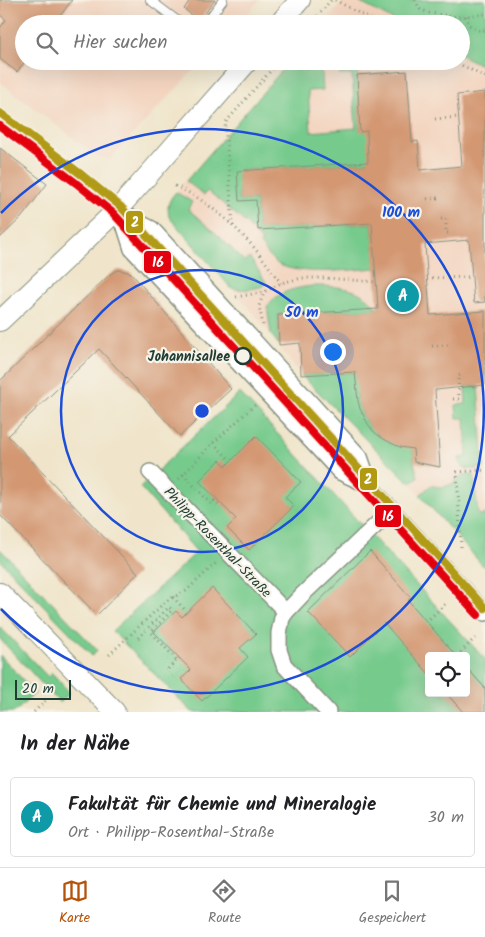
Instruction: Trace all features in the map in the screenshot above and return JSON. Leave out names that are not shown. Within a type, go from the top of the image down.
[{"type":"street","points":[[287,15],[300,0]]},
{"type":"street","points":[[0,321],[116,210],[237,70]]},
{"type":"street","points":[[0,118],[84,182],[116,210],[132,220],[152,228],[360,457],[370,486]]},
{"type":"street","points":[[116,210],[125,227],[132,249],[340,472],[370,486],[485,614]]},
{"type":"street","name":"Philipp-Rosenthal-Straße","points":[[150,472],[286,612]]},
{"type":"street","points":[[328,712],[284,665],[279,650],[279,633],[282,618],[392,510]]},
{"type":"street","points":[[0,593],[114,712]]},
{"type":"lane","points":[[150,0],[170,15]]},
{"type":"lane","points":[[212,15],[223,0]]},
{"type":"path","points":[[319,15],[333,0],[362,15]]},
{"type":"path","points":[[417,1],[420,9],[440,15]]},
{"type":"path","points":[[470,16],[485,14]]},
{"type":"path","points":[[470,26],[478,30],[485,30]]},
{"type":"path","points":[[233,226],[225,123],[271,70]]},
{"type":"path","points":[[470,70],[485,77]]},
{"type":"path","points":[[435,119],[458,117]]},
{"type":"path","points":[[175,186],[187,190],[233,226],[248,241],[281,284]]},
{"type":"path","points":[[422,199],[440,198]]},
{"type":"path","points":[[441,219],[446,218],[446,233],[450,233]]},
{"type":"path","points":[[427,278],[472,277]]},
{"type":"path","points":[[233,298],[264,292],[281,284],[302,278],[377,282]]},
{"type":"path","points":[[264,292],[259,306],[264,329]]},
{"type":"path","points":[[432,346],[449,345]]},
{"type":"path","points":[[453,399],[459,399],[458,376],[461,375]]},
{"type":"path","points":[[168,491],[214,443],[259,401]]},
{"type":"path","points":[[214,443],[230,461]]},
{"type":"path","points":[[461,547],[457,472],[485,470]]},
{"type":"path","points":[[183,474],[212,504],[214,502],[222,507],[217,513]]},
{"type":"path","points":[[109,655],[166,601],[186,591],[227,552]]},
{"type":"path","points":[[173,597],[187,612]]},
{"type":"path","points":[[426,622],[445,604]]},
{"type":"path","points":[[138,638],[169,607],[172,610],[150,632],[178,659],[168,669]]},
{"type":"path","points":[[461,652],[475,638]]},
{"type":"path","points":[[34,712],[47,699]]},
{"type":"shaded area","points":[[0,0],[260,0],[246,15],[15,15],[15,70],[194,70],[110,159],[98,157],[0,82]]},
{"type":"shaded area","points":[[344,0],[355,0],[384,15],[331,15]]},
{"type":"shaded area","points":[[470,60],[485,67],[485,567],[410,483],[301,375],[258,318],[169,217],[167,206],[170,198],[282,70],[470,70]]},
{"type":"green space","points":[[355,0],[485,0],[485,67],[470,60],[470,15],[384,15]]},
{"type":"green space","points":[[282,70],[320,70],[322,73],[323,90],[308,91],[311,132],[356,128],[352,75],[340,75],[340,70],[357,70],[360,131],[380,130],[368,162],[238,171],[239,201],[256,200],[258,230],[372,223],[376,268],[311,271],[287,268],[278,264],[266,252],[260,244],[262,241],[247,224],[208,191],[204,195],[186,181]]},
{"type":"green space","points":[[176,192],[192,202],[188,209],[244,261],[250,258],[266,282],[264,286],[248,289],[231,288],[169,217],[169,203]]},
{"type":"green space","points":[[312,286],[326,286],[355,291],[367,298],[378,309],[278,315],[279,345],[271,334],[267,307],[281,294]]},
{"type":"green space","points":[[381,371],[382,391],[357,393],[359,405],[374,432],[382,438],[413,448],[418,477],[410,483],[301,375]]},
{"type":"green space","points":[[478,386],[484,468],[468,469],[462,466],[459,458],[467,457],[465,418],[457,418],[456,405],[466,404],[465,387]]},
{"type":"green space","points":[[240,393],[485,659],[485,712],[192,712],[112,631],[197,552],[140,487]]},
{"type":"green space","points":[[463,475],[474,475],[478,515],[485,514],[484,567],[420,495],[431,485],[440,487],[448,485]]},
{"type":"green space","points":[[0,549],[97,650],[92,656],[0,560]]},
{"type":"green space","points":[[0,627],[48,677],[52,673],[70,693],[60,703],[0,639]]},
{"type":"green space","points":[[0,655],[35,693],[15,712],[0,712]]},
{"type":"building","points":[[0,0],[72,0],[61,15],[15,15],[15,70],[19,70],[17,72],[0,59],[0,28],[6,20],[0,15]]},
{"type":"building","points":[[190,0],[215,0],[204,15],[192,15],[184,9]]},
{"type":"building","points":[[407,71],[412,142],[418,141],[420,170],[462,166],[457,95],[485,92],[485,302],[474,303],[469,240],[425,244],[430,315],[485,311],[485,385],[435,390],[440,467],[414,462],[413,449],[391,443],[373,431],[360,409],[355,372],[301,375],[300,343],[279,345],[278,315],[378,309],[372,223],[258,230],[256,200],[239,201],[237,171],[368,162],[367,131],[360,132],[357,75]]},
{"type":"building","points":[[0,148],[47,184],[22,217],[0,238]]},
{"type":"building","points":[[120,270],[131,273],[231,389],[180,436],[99,349],[8,436],[138,573],[97,615],[0,515],[0,381],[109,275]]},
{"type":"building","points":[[256,436],[301,482],[285,497],[294,506],[249,550],[227,528],[236,519],[199,481],[220,460],[226,466]]},
{"type":"building","points":[[370,551],[411,598],[408,600],[453,652],[425,652],[425,669],[384,623],[350,657],[308,612]]},
{"type":"building","points":[[212,588],[256,634],[240,648],[248,657],[202,701],[181,679],[191,670],[154,632],[176,611],[182,617]]},
{"type":"building","points":[[470,671],[485,688],[485,712],[463,712],[450,697],[470,697]]},
{"type":"transit line","name":"2","points":[[0,113],[120,206],[485,608]]},
{"type":"transit line","name":"16","points":[[0,126],[113,213],[478,615]]},
{"type":"place","name":"Fakultät für Chemie und Mineralogie","points":[[403,296]]},
{"type":"place","name":"Johannisallee","points":[[243,356]]}]
